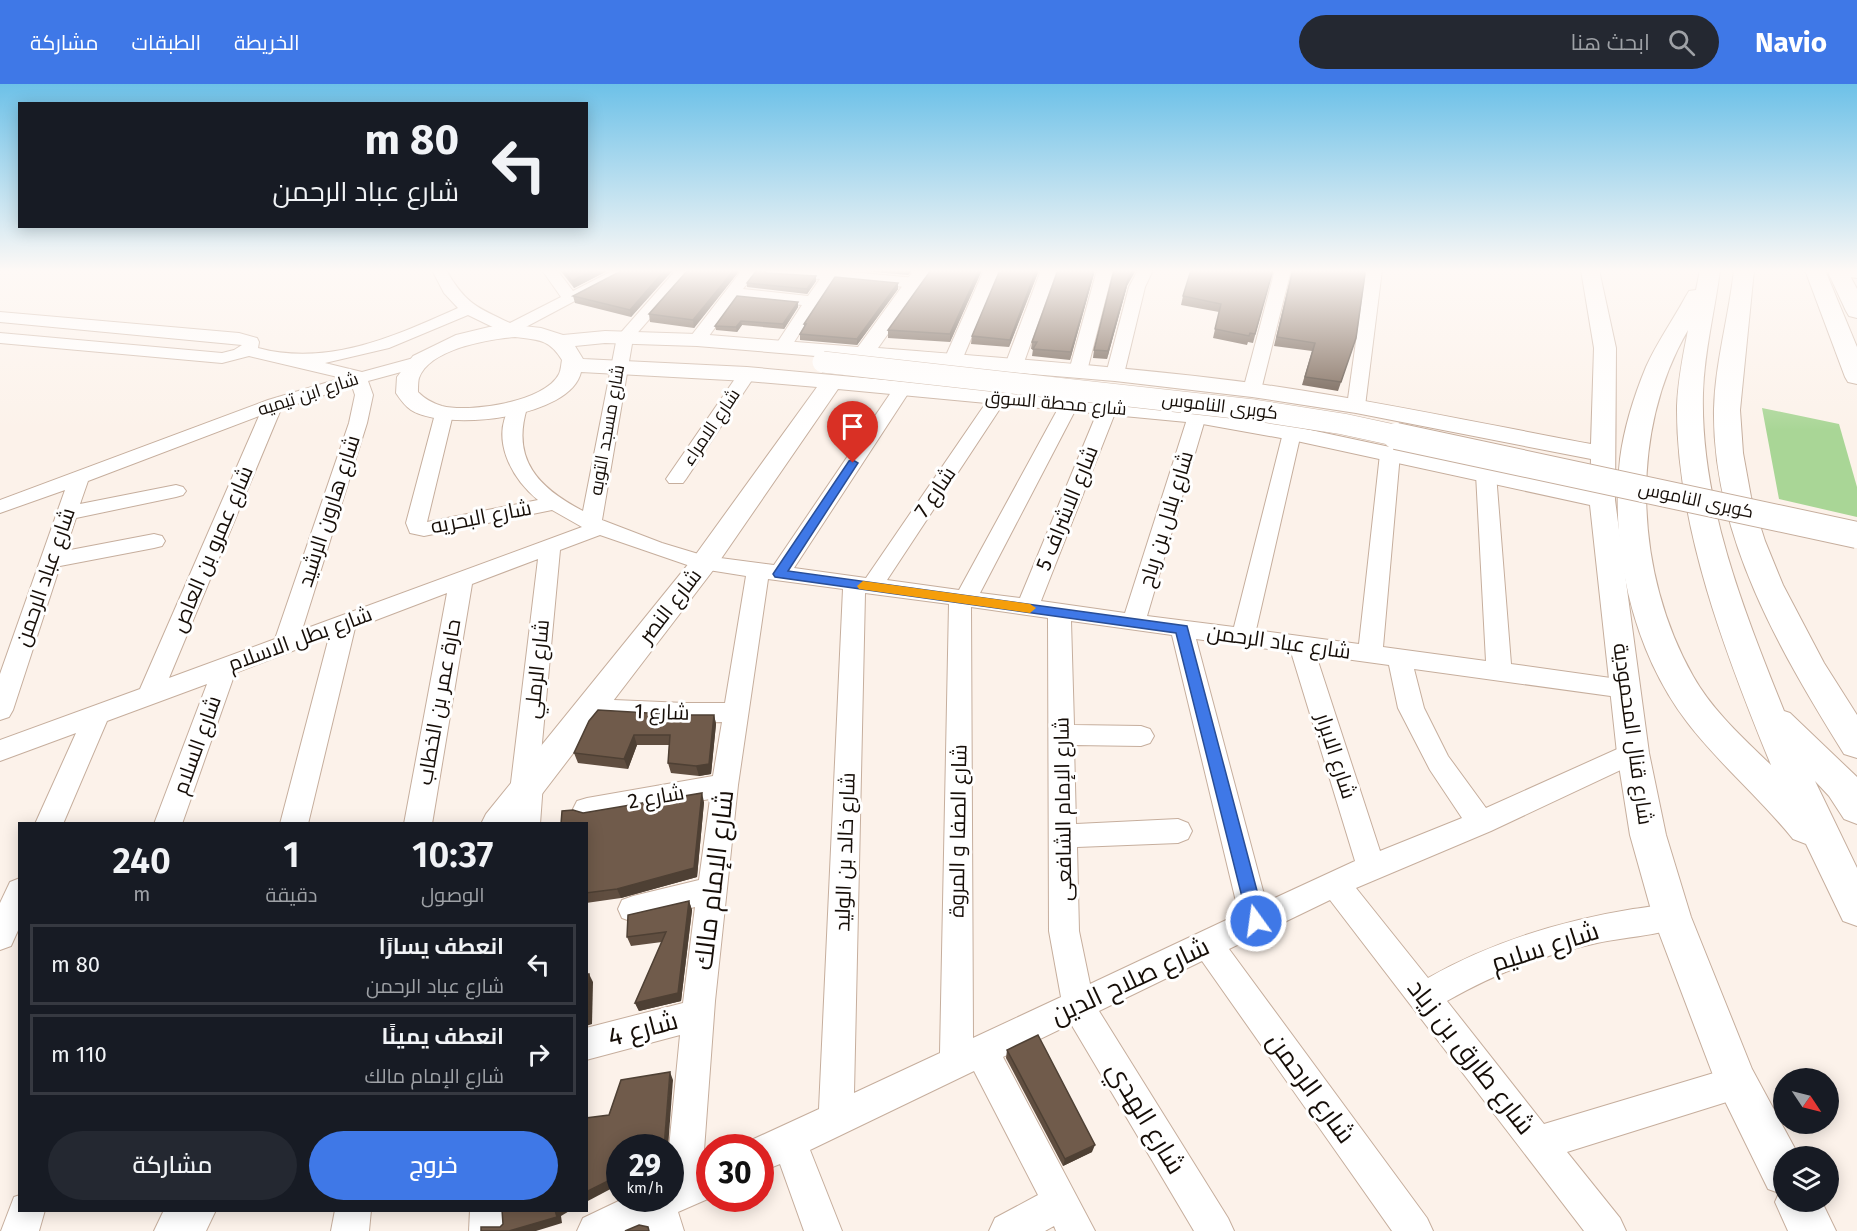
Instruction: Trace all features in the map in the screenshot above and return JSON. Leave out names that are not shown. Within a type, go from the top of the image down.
[{"type":"main road","points":[[1680,324],[1665,351],[1640,426],[1634,455],[1633,523],[1639,563],[1660,644],[1680,687],[1698,712],[1788,806],[1831,857]]},
{"type":"main road","points":[[1700,324],[1691,378],[1692,444],[1698,486],[1722,586],[1764,708],[1831,857],[1857,908]]},
{"type":"main road","points":[[1739,324],[1728,385],[1727,411],[1730,450],[1741,507],[1757,556],[1790,630],[1827,699],[1857,744]]},
{"type":"main road","points":[[1836,324],[1857,376]]},
{"type":"main road","points":[[1764,708],[1842,785],[1857,808]]},
{"type":"street","points":[[73,324],[247,339],[251,342],[247,350]]},
{"type":"street","points":[[290,360],[339,357],[406,337],[436,324]]},
{"type":"street","points":[[498,324],[514,330],[525,324]]},
{"type":"street","points":[[622,350],[643,324]]},
{"type":"street","points":[[697,340],[709,324]]},
{"type":"street","points":[[783,346],[798,324]]},
{"type":"street","points":[[864,353],[885,324]]},
{"type":"street","points":[[953,360],[969,324]]},
{"type":"street","points":[[1014,366],[1029,324]]},
{"type":"street","points":[[1078,371],[1091,324]]},
{"type":"street","points":[[1115,374],[1128,324]]},
{"type":"street","points":[[1252,390],[1269,324]]},
{"type":"street","points":[[1356,406],[1367,324]]},
{"type":"street","name":"شارع قنال المحمودية","points":[[1600,324],[1605,348],[1602,500],[1633,753],[1648,836],[1672,916],[1737,1083],[1773,1152]]},
{"type":"street","name":"شارع ابن تيميه","points":[[0,507],[274,404],[358,376],[421,361],[440,348],[463,339],[514,330],[541,334],[569,353]]},
{"type":"street","points":[[0,338],[222,358],[247,350],[358,376]]},
{"type":"street","name":"شارع محطة السوق","points":[[569,353],[622,350],[697,340],[1115,374],[1252,390],[1356,406],[1603,454]]},
{"type":"street","name":"شارع محطة السوق","points":[[622,350],[747,374],[827,372],[902,389],[1197,416],[1292,433],[1602,500]]},
{"type":"street","name":"كوبرى الناموس","points":[[622,350],[827,372],[1242,408],[1343,424],[1857,535]]},
{"type":"street","name":"شارع مسجد التوبه","points":[[595,525],[622,350]]},
{"type":"street","points":[[421,361],[408,377],[407,393],[419,406],[444,414],[480,416],[518,408],[551,393],[567,379],[569,353]]},
{"type":"street","name":"شارع النصر","points":[[500,822],[704,563],[827,372]]},
{"type":"street","name":"شارع الامراء","points":[[676,480],[747,374]]},
{"type":"street","name":"شارع هارون الرشيد","points":[[285,645],[358,423],[364,395],[358,376]]},
{"type":"street","name":"شارع الإمام مالك","points":[[684,1134],[734,712],[769,572],[902,389]]},
{"type":"street","name":"شارع 7","points":[[863,586],[998,398]]},
{"type":"street","name":"شارع عمرو بن العاص","points":[[150,695],[274,404]]},
{"type":"street","points":[[963,599],[1069,405]]},
{"type":"street","name":"شارع عباد الرحمن","points":[[518,408],[512,427],[514,454],[527,480],[554,503],[595,525],[653,549],[704,563],[1625,689]]},
{"type":"street","name":"شارع الاشراف 5","points":[[1027,608],[1108,408]]},
{"type":"street","name":"شارع البحريه","points":[[444,414],[416,523],[417,528],[424,530],[554,503]]},
{"type":"street","name":"شارع بلال بن رباح","points":[[1134,622],[1197,416]]},
{"type":"street","points":[[1243,637],[1292,433]]},
{"type":"street","points":[[1370,655],[1390,454]]},
{"type":"street","points":[[1486,474],[1499,672]]},
{"type":"street","name":"شارع عباد الرحمن","points":[[0,710],[79,478]]},
{"type":"street","points":[[67,513],[176,491]]},
{"type":"street","name":"شارع بطل الاسلام","points":[[0,751],[550,546],[595,525]]},
{"type":"street","points":[[51,561],[154,542]]},
{"type":"street","name":"شارع الرملي","points":[[526,822],[527,787],[550,546]]},
{"type":"street","name":"حارة عمر بن الخطاب","points":[[418,822],[461,579]]},
{"type":"street","name":"شارع خالد بن الوليد","points":[[836,1120],[863,586]]},
{"type":"street","name":"شارع الصفا و المروة","points":[[963,599],[969,1058]]},
{"type":"street","name":"شارع الإمام الشافعى","points":[[1059,612],[1065,931],[1078,1006]]},
{"type":"street","points":[[295,822],[345,622]]},
{"type":"street","points":[[1182,629],[1256,921]]},
{"type":"street","name":"شارع الابرار","points":[[1300,645],[1371,867]]},
{"type":"street","points":[[1399,658],[1412,708],[1438,763],[1481,823]]},
{"type":"street","name":"شارع السلام","points":[[169,822],[225,667]]},
{"type":"street","name":"شارع 1","points":[[590,708],[685,713],[734,712]]},
{"type":"street","points":[[50,822],[97,715]]},
{"type":"street","points":[[1062,735],[1141,736]]},
{"type":"street","name":"شارع صلاح الدين","points":[[775,1149],[1371,867],[1481,823],[1633,753]]},
{"type":"street","name":"شارع 2","points":[[587,809],[725,785]]},
{"type":"street","points":[[1063,836],[1178,831]]},
{"type":"street","name":"شارع طارق بن زياد","points":[[1335,884],[1607,1231]]},
{"type":"street","points":[[633,909],[713,890]]},
{"type":"street","points":[[0,936],[18,896]]},
{"type":"street","name":"شارع سليم","points":[[1424,997],[1481,966],[1542,943],[1605,927],[1672,916]]},
{"type":"street","name":"شارع الرحمن","points":[[1208,944],[1414,1231]]},
{"type":"street","name":"شارع الهدي","points":[[1078,1006],[1215,1231]]},
{"type":"street","name":"شارع 4","points":[[588,1043],[699,1014]]},
{"type":"street","points":[[969,1058],[1068,1217],[1008,1231]]},
{"type":"street","points":[[1538,1143],[1737,1083]]},
{"type":"street","points":[[775,1149],[823,1231]]},
{"type":"street","points":[[20,1231],[26,1212]]},
{"type":"street","points":[[177,1231],[191,1212]]},
{"type":"street","points":[[350,1231],[353,1212]]},
{"type":"street","points":[[488,1212],[488,1231]]},
{"type":"street","points":[[596,1231],[644,1212]]},
{"type":"street","points":[[1803,1212],[1813,1231]]},
{"type":"green space","points":[[1762,408],[1839,424],[1857,487],[1857,517],[1779,499]]},
{"type":"building","points":[[717,324],[739,324],[736,327],[715,326]]},
{"type":"building","points":[[804,324],[868,324],[857,339],[800,334],[806,324]]},
{"type":"building","points":[[893,324],[955,324],[950,334],[888,330]]},
{"type":"building","points":[[977,324],[1016,324],[1010,340],[972,336]]},
{"type":"building","points":[[1039,324],[1079,324],[1071,352],[1033,349],[1037,342],[1032,342]]},
{"type":"building","points":[[1101,324],[1116,324],[1108,351],[1094,350]]},
{"type":"building","points":[[1216,324],[1258,324],[1255,334],[1250,333],[1249,336],[1215,329]]},
{"type":"building","points":[[1280,324],[1358,324],[1356,338],[1341,382],[1305,377],[1315,343],[1277,337]]},
{"type":"building","points":[[598,710],[714,715],[709,764],[696,766],[668,763],[670,735],[634,735],[624,759],[574,753],[589,721]]},
{"type":"building","points":[[702,793],[694,868],[617,889],[588,893],[588,822],[561,822],[562,811],[573,810],[583,813]]},
{"type":"building","points":[[689,901],[678,993],[635,1003],[666,932],[627,937],[628,915]]},
{"type":"building","points":[[1038,1035],[1095,1145],[1065,1159],[1007,1050]]},
{"type":"building","points":[[670,1072],[665,1134],[606,1134],[606,1182],[588,1191],[588,1118],[609,1115],[621,1080]]},
{"type":"building","points":[[502,1212],[556,1212],[557,1217],[509,1231],[481,1231],[481,1227],[500,1227],[503,1224]]},
{"type":"building","points":[[639,1225],[648,1227],[649,1231],[625,1231]]},
{"type":"slow traffic","points":[[863,586],[1030,608]]},
{"type":"route","points":[[853,463],[779,574],[1182,629],[1256,921]]}]
